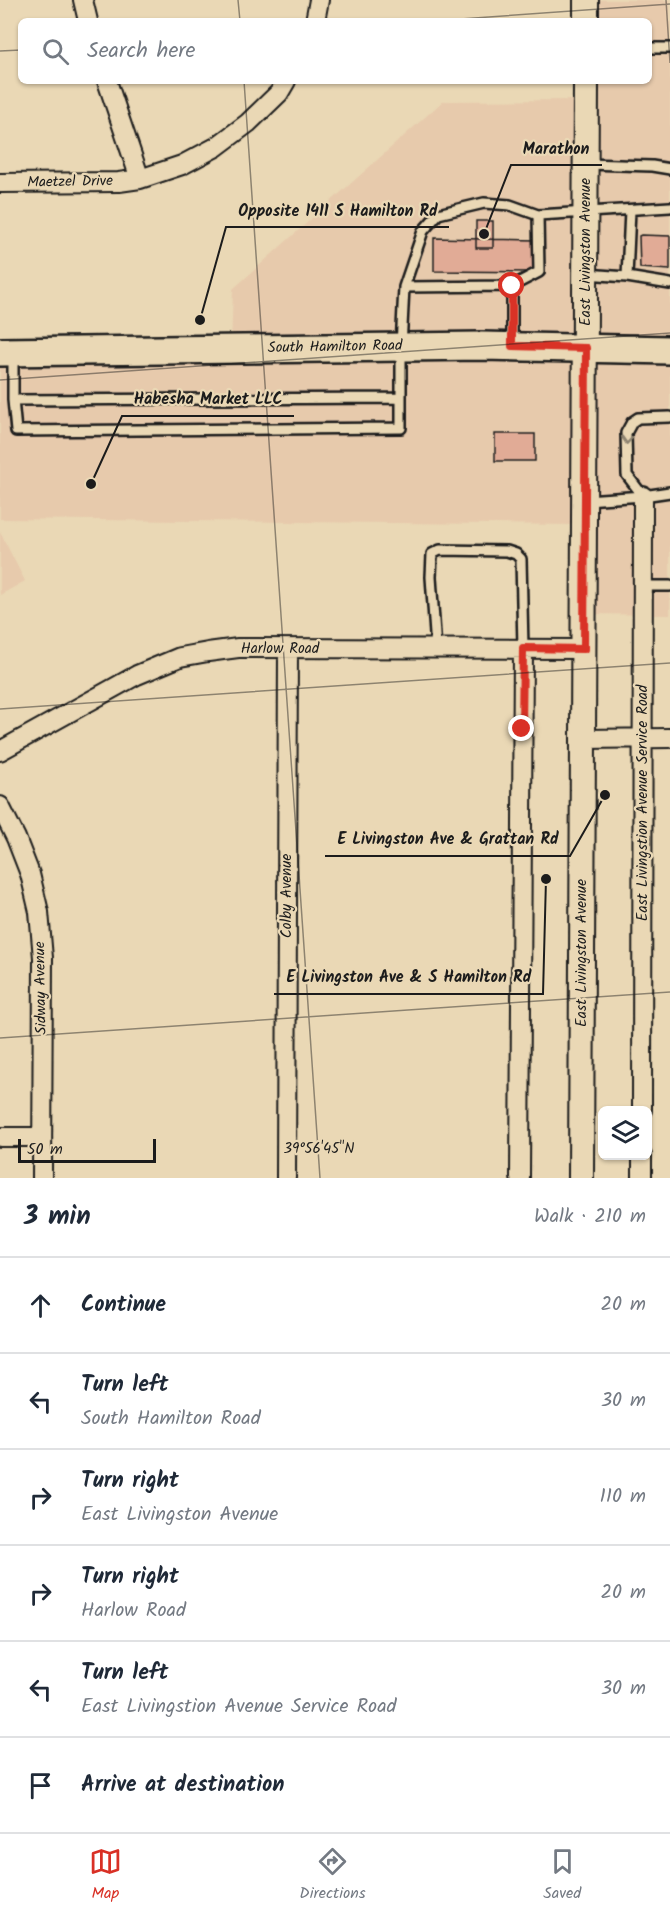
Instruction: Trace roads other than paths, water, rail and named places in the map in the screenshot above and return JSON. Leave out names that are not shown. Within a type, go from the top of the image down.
[{"type":"main road","points":[[586,0],[586,18]]},
{"type":"main road","name":"East Livingston Avenue","points":[[581,1178],[586,84]]},
{"type":"main road","name":"South Hamilton Road","points":[[7,352],[512,346],[670,350]]},
{"type":"street","points":[[82,0],[87,18]]},
{"type":"street","points":[[316,18],[319,0]]},
{"type":"street","points":[[108,84],[140,179]]},
{"type":"street","name":"Maetzel Drive","points":[[0,183],[119,182],[140,179],[182,165],[216,147],[248,123],[279,93],[284,84]]},
{"type":"street","name":"East Livingstion Avenue Service Road","points":[[642,1106],[643,496]]},
{"type":"street","name":"Harlow Road","points":[[0,751],[137,675],[180,657],[208,652],[238,648],[584,649]]},
{"type":"street","points":[[520,1178],[523,648]]},
{"type":"street","name":"Colby Avenue","points":[[286,1178],[288,649]]},
{"type":"street","points":[[584,739],[670,738]]},
{"type":"street","name":"Sidway Avenue","points":[[0,806],[30,874],[39,912],[43,958],[42,1178]]},
{"type":"street","points":[[0,1137],[42,1137]]},
{"type":"street","points":[[642,1160],[642,1178]]},
{"type":"lane","points":[[652,48],[670,48]]},
{"type":"lane","points":[[586,164],[652,166],[670,169]]},
{"type":"lane","points":[[7,352],[16,431],[401,428],[404,287],[423,231],[438,214],[484,203],[510,205],[538,214],[670,207]]},
{"type":"lane","points":[[627,278],[630,210]]},
{"type":"lane","points":[[404,287],[512,286],[539,272],[538,214]]},
{"type":"lane","points":[[586,274],[670,284]]},
{"type":"lane","points":[[512,286],[512,346]]},
{"type":"lane","points":[[13,400],[401,398]]},
{"type":"lane","points":[[643,496],[627,475],[626,433],[632,422],[638,418],[670,417]]},
{"type":"lane","points":[[585,500],[670,492]]},
{"type":"lane","points":[[436,649],[431,577],[432,554],[440,550],[507,550],[521,559],[523,648]]},
{"type":"lane","points":[[643,586],[670,586]]},
{"type":"place","name":"Marathon","points":[[484,234]]},
{"type":"place","name":"Opposite 1411 S Hamilton Rd","points":[[200,320]]},
{"type":"place","name":"Habesha Market LLC","points":[[91,484]]},
{"type":"place","name":"E Livingston Ave & Grattan Rd","points":[[605,795]]},
{"type":"place","name":"E Livingston Ave & S Hamilton Rd","points":[[546,879]]}]
